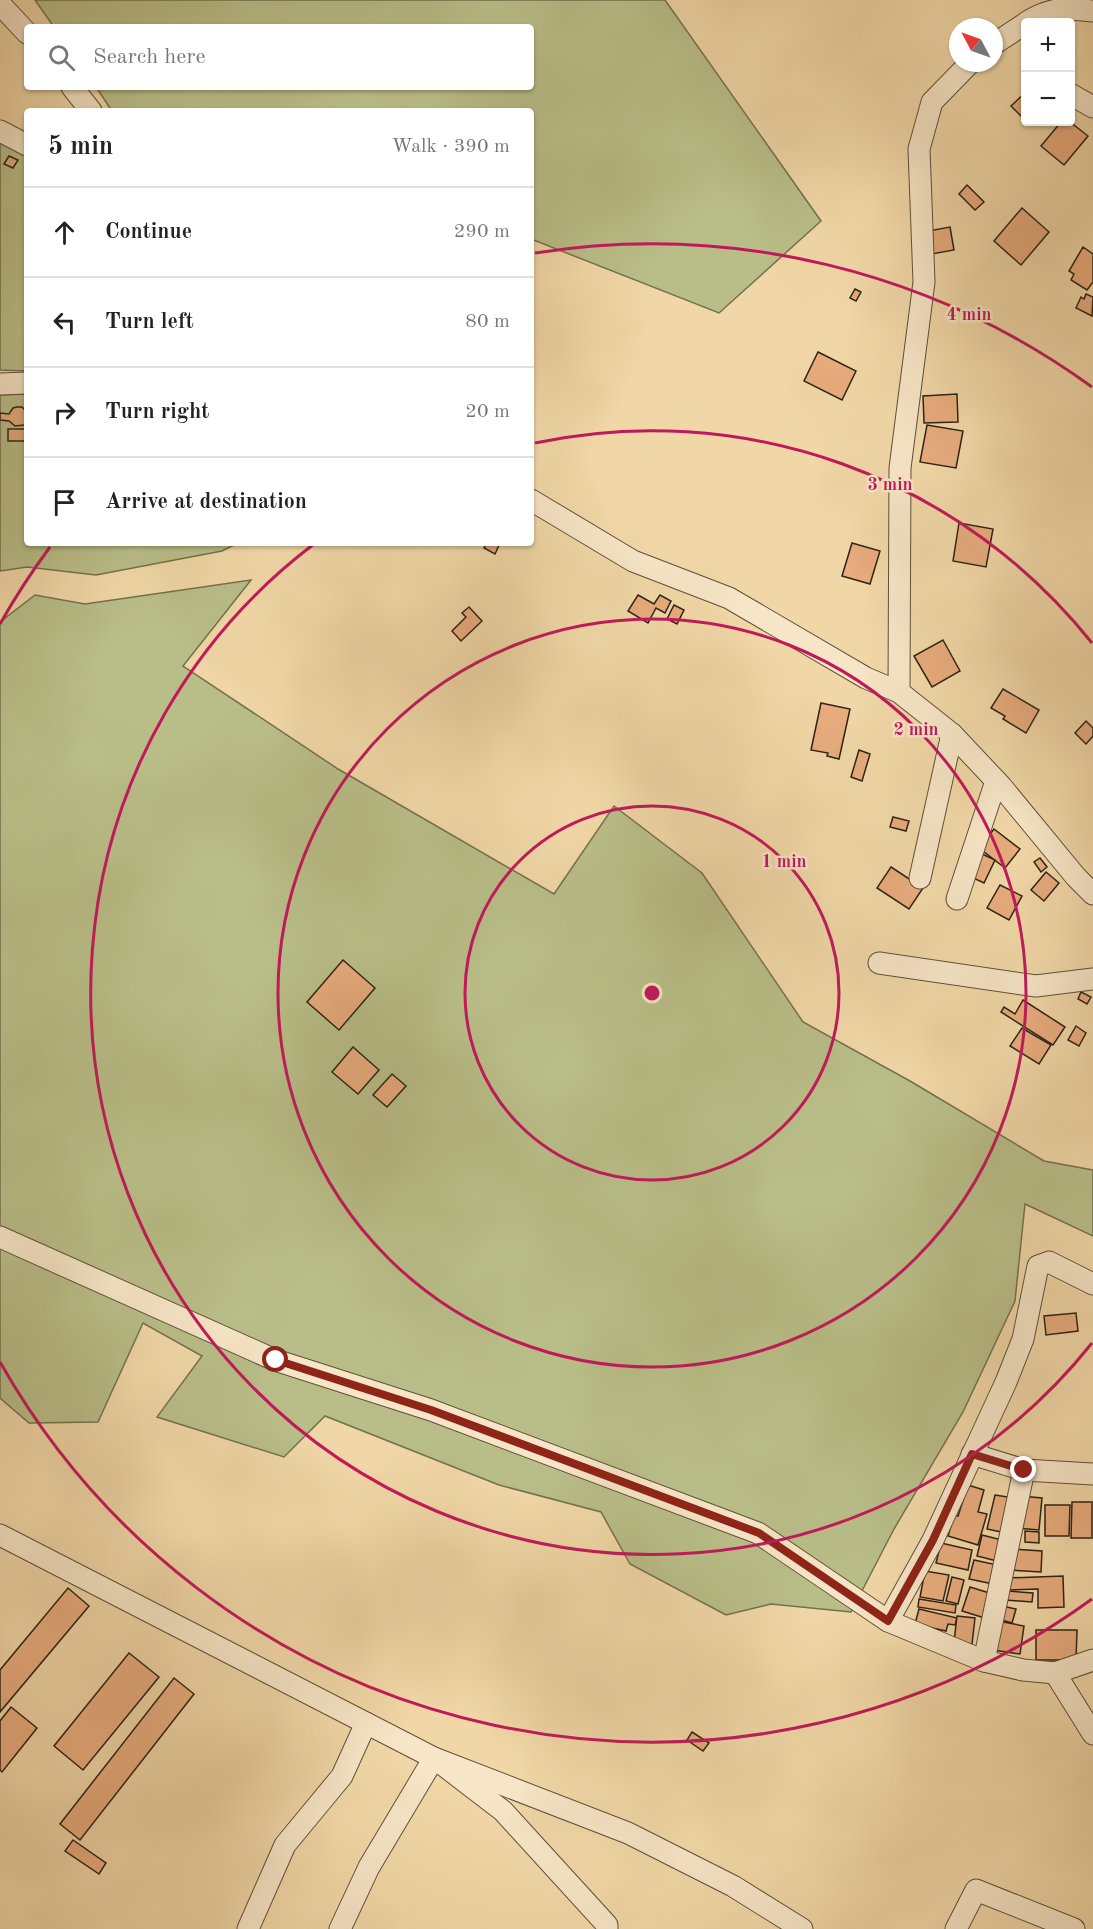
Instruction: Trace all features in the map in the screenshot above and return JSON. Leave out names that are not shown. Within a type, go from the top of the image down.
[{"type":"street","points":[[0,4],[24,30]]},
{"type":"street","points":[[1003,38],[1033,17],[1064,8],[1093,11]]},
{"type":"street","points":[[899,692],[900,468],[924,282],[919,149],[932,102],[961,72]]},
{"type":"street","points":[[74,90],[89,108]]},
{"type":"street","points":[[1075,96],[1093,107]]},
{"type":"street","points":[[0,131],[24,143]]},
{"type":"street","points":[[0,384],[24,383]]},
{"type":"street","points":[[536,502],[633,561],[729,598],[866,678],[899,692],[952,734],[996,781],[1076,877],[1093,894]]},
{"type":"street","points":[[920,878],[952,734]]},
{"type":"street","points":[[957,899],[996,781]]},
{"type":"street","points":[[879,963],[1036,986],[1093,979]]},
{"type":"street","points":[[0,1237],[276,1360],[431,1410],[759,1533],[888,1621],[984,1661],[1023,1670],[1055,1673],[1090,1662]]},
{"type":"street","points":[[888,1621],[933,1540],[1006,1382],[1023,1339],[1038,1266],[1049,1262],[1093,1284]]},
{"type":"street","points":[[972,1454],[1024,1470],[1093,1474]]},
{"type":"street","points":[[984,1661],[1024,1470]]},
{"type":"street","points":[[0,1535],[434,1758],[628,1833],[733,1886],[802,1929]]},
{"type":"street","points":[[1055,1673],[1093,1734]]},
{"type":"street","points":[[248,1929],[285,1845],[342,1776],[366,1723]]},
{"type":"street","points":[[340,1929],[369,1867],[434,1758]]},
{"type":"street","points":[[434,1758],[503,1811],[608,1925],[607,1929]]},
{"type":"street","points":[[956,1929],[976,1890],[1074,1929]]},
{"type":"green space","points":[[35,0],[665,0],[821,221],[719,313],[534,240],[534,108],[110,108],[98,90],[534,90],[534,24],[52,24]]},
{"type":"green space","points":[[0,140],[24,152],[24,371],[0,370]]},
{"type":"green space","points":[[24,394],[24,546],[232,546],[222,551],[96,575],[27,567],[0,571],[0,395]]},
{"type":"green space","points":[[251,580],[183,666],[338,769],[554,894],[614,806],[702,873],[803,1022],[910,1081],[1044,1161],[1093,1170],[1093,1236],[1025,1204],[1015,1301],[963,1412],[894,1529],[851,1612],[771,1604],[726,1615],[630,1564],[601,1512],[499,1485],[325,1416],[284,1457],[157,1417],[202,1356],[143,1323],[98,1422],[29,1423],[0,1398],[0,622],[35,595],[85,604]]},
{"type":"building","points":[[1021,97],[1021,116],[1011,106]]},
{"type":"building","points":[[1058,126],[1075,126],[1088,136],[1064,165],[1041,146]]},
{"type":"building","points":[[9,156],[18,160],[13,168],[4,164]]},
{"type":"building","points":[[967,185],[984,202],[975,210],[959,194]]},
{"type":"building","points":[[1022,208],[1049,232],[1021,265],[994,241]]},
{"type":"building","points":[[950,227],[954,250],[932,254],[928,231]]},
{"type":"building","points":[[1083,247],[1093,254],[1093,282],[1087,290],[1071,280],[1074,274],[1069,271]]},
{"type":"building","points":[[855,289],[861,292],[856,301],[850,298]]},
{"type":"building","points":[[1086,294],[1093,297],[1092,316],[1076,308],[1081,297],[1084,299]]},
{"type":"building","points":[[818,352],[856,371],[842,400],[804,381]]},
{"type":"building","points":[[957,394],[958,422],[924,423],[923,396]]},
{"type":"building","points":[[22,407],[24,409],[24,425],[15,426],[9,421],[0,420],[0,413],[9,414],[13,408]]},
{"type":"building","points":[[927,425],[963,431],[956,468],[920,462]]},
{"type":"building","points":[[8,429],[24,429],[24,441],[8,441]]},
{"type":"building","points":[[959,523],[993,529],[986,567],[953,561]]},
{"type":"building","points":[[852,543],[880,551],[870,584],[842,576]]},
{"type":"building","points":[[485,546],[499,546],[495,554],[484,548]]},
{"type":"building","points":[[638,595],[654,604],[660,595],[671,601],[665,613],[656,608],[648,623],[628,611]]},
{"type":"building","points":[[674,605],[684,610],[677,624],[667,619]]},
{"type":"building","points":[[469,607],[482,621],[461,641],[452,631],[466,617],[462,613]]},
{"type":"building","points":[[943,640],[960,671],[932,687],[914,656]]},
{"type":"building","points":[[1003,689],[1039,710],[1026,733],[1003,719],[1005,716],[991,708]]},
{"type":"building","points":[[821,703],[850,709],[839,759],[827,756],[828,753],[811,750]]},
{"type":"building","points":[[1086,721],[1093,728],[1093,736],[1086,744],[1075,733]]},
{"type":"building","points":[[859,750],[870,754],[862,781],[851,777]]},
{"type":"building","points":[[893,817],[909,821],[906,831],[890,827]]},
{"type":"building","points":[[994,829],[1020,849],[1005,868],[979,848]]},
{"type":"building","points":[[980,853],[995,860],[984,883],[969,876]]},
{"type":"building","points":[[1040,858],[1047,867],[1041,872],[1034,862]]},
{"type":"building","points":[[891,867],[923,888],[909,909],[877,888]]},
{"type":"building","points":[[1046,872],[1059,883],[1044,901],[1031,890]]},
{"type":"building","points":[[1000,885],[1022,896],[1009,920],[987,908]]},
{"type":"building","points":[[343,960],[375,988],[339,1030],[307,1002]]},
{"type":"building","points":[[1081,992],[1091,997],[1087,1004],[1078,999]]},
{"type":"building","points":[[1023,1000],[1065,1027],[1053,1045],[1001,1012],[1004,1007],[1015,1014]]},
{"type":"building","points":[[1076,1026],[1086,1033],[1079,1046],[1068,1040]]},
{"type":"building","points":[[1022,1028],[1051,1045],[1039,1064],[1010,1046]]},
{"type":"building","points":[[353,1047],[379,1070],[358,1094],[332,1072]]},
{"type":"building","points":[[392,1074],[406,1086],[387,1107],[373,1095]]},
{"type":"building","points":[[1076,1313],[1078,1331],[1046,1335],[1044,1316]]},
{"type":"building","points":[[968,1485],[984,1490],[978,1512],[987,1514],[978,1545],[948,1536],[954,1515],[958,1516]]},
{"type":"building","points":[[995,1495],[1014,1498],[1006,1533],[987,1529]]},
{"type":"building","points":[[1020,1496],[1042,1498],[1039,1530],[1016,1528]]},
{"type":"building","points":[[1072,1502],[1092,1502],[1092,1538],[1071,1538]]},
{"type":"building","points":[[1045,1505],[1070,1505],[1069,1536],[1045,1536]]},
{"type":"building","points":[[1025,1531],[1039,1532],[1039,1543],[1025,1542]]},
{"type":"building","points":[[982,1535],[1002,1540],[997,1561],[977,1556]]},
{"type":"building","points":[[941,1543],[972,1550],[968,1570],[936,1563]]},
{"type":"building","points":[[1012,1549],[1042,1551],[1041,1572],[1010,1570]]},
{"type":"building","points":[[974,1560],[1002,1566],[998,1585],[969,1579]]},
{"type":"building","points":[[925,1571],[949,1575],[943,1601],[920,1597]]},
{"type":"building","points":[[1063,1576],[1064,1607],[1038,1608],[1038,1589],[1008,1590],[1007,1578]]},
{"type":"building","points":[[952,1577],[964,1580],[958,1604],[946,1601]]},
{"type":"building","points":[[970,1587],[996,1595],[988,1619],[962,1611]]},
{"type":"building","points":[[68,1588],[89,1606],[0,1712],[0,1670]]},
{"type":"building","points":[[1007,1591],[1033,1593],[1032,1602],[1006,1600]]},
{"type":"building","points":[[919,1599],[956,1605],[955,1613],[918,1607]]},
{"type":"building","points":[[1002,1606],[1016,1609],[1012,1623],[998,1619]]},
{"type":"building","points":[[919,1609],[957,1618],[955,1625],[948,1624],[946,1631],[915,1624]]},
{"type":"building","points":[[957,1616],[975,1618],[972,1644],[954,1642]]},
{"type":"building","points":[[998,1621],[1024,1626],[1020,1654],[993,1650]]},
{"type":"building","points":[[1036,1630],[1077,1630],[1076,1660],[1036,1660]]},
{"type":"building","points":[[129,1653],[159,1677],[83,1770],[54,1746]]},
{"type":"building","points":[[174,1678],[194,1694],[80,1840],[60,1824]]},
{"type":"building","points":[[11,1707],[37,1728],[2,1772],[0,1770],[0,1721]]},
{"type":"building","points":[[692,1732],[709,1743],[703,1751],[687,1740]]},
{"type":"building","points":[[73,1840],[106,1863],[99,1874],[65,1851]]},
{"type":"route","points":[[276,1360],[431,1410],[759,1533],[888,1621],[933,1540],[972,1454],[1024,1470]]}]
